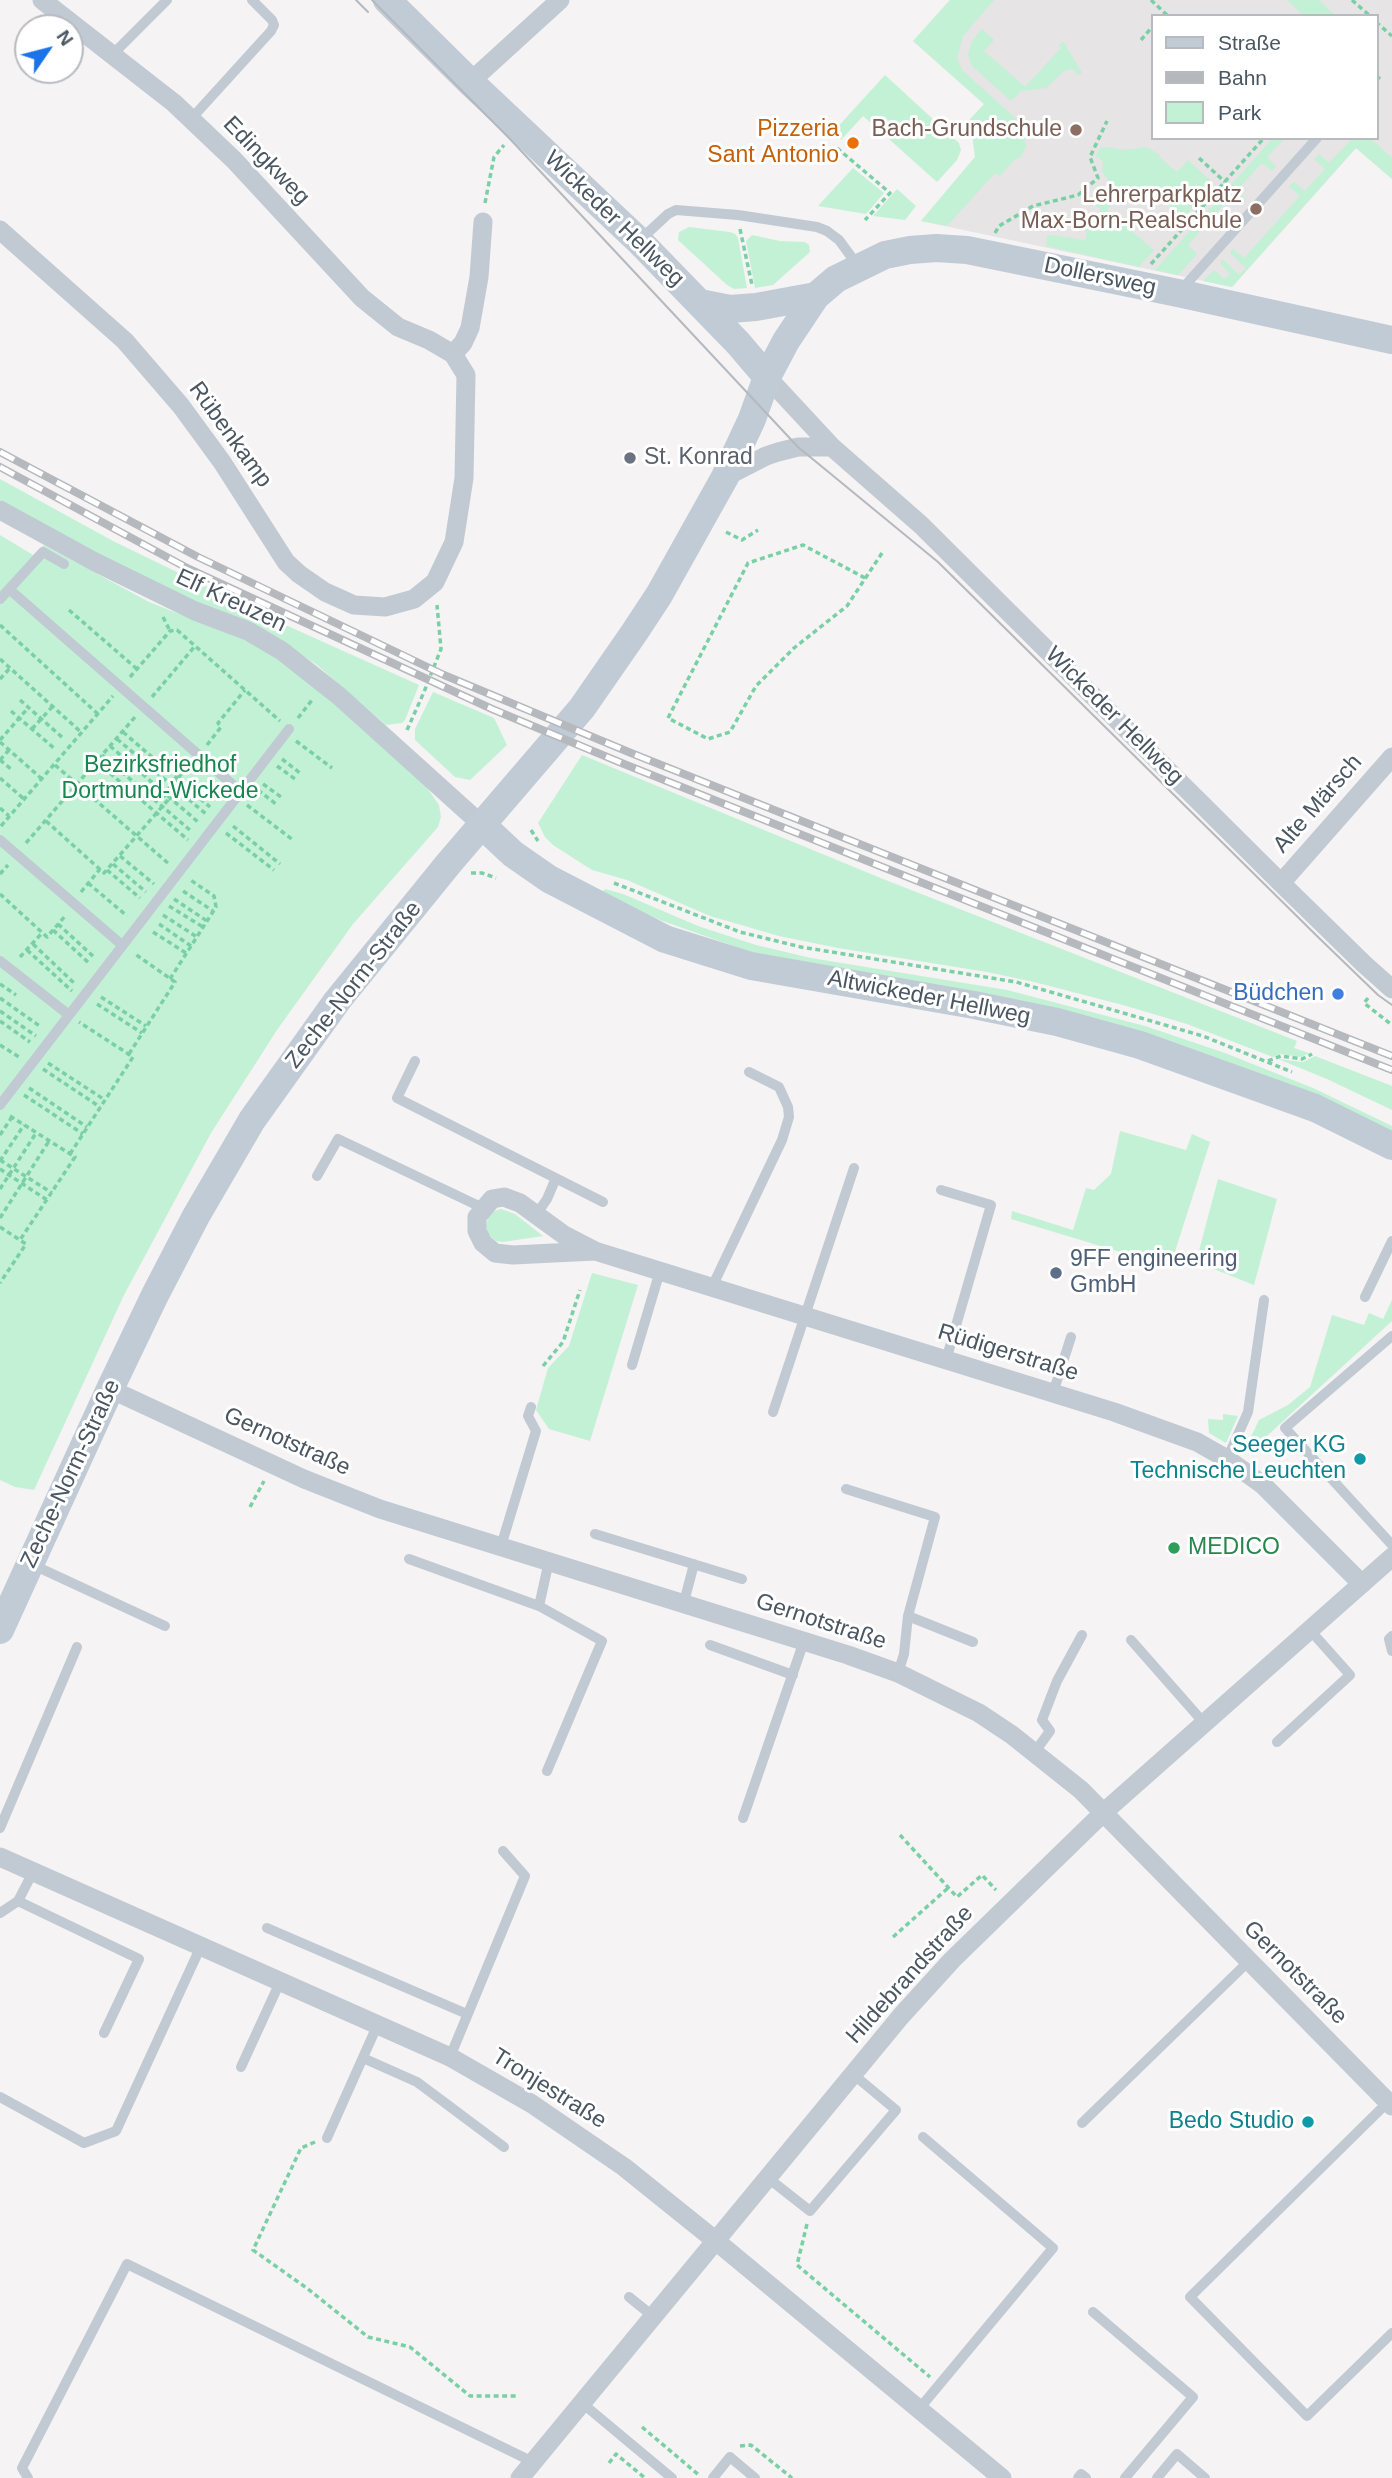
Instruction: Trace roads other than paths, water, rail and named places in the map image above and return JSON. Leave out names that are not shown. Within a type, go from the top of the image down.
[{"type":"main road","name":"Wickeder Hellweg","points":[[387,0],[639,242],[700,303],[767,377]]},
{"type":"main road","name":"Dollersweg","points":[[767,377],[786,341],[816,296],[836,279],[884,255],[936,248],[967,250],[1134,284],[1392,341]]},
{"type":"main road","name":"Dollersweg","points":[[700,303],[730,309],[816,296]]},
{"type":"main road","name":"Zeche-Norm-Straße","points":[[0,1630],[110,1389],[196,1216],[252,1120],[337,1001],[582,708],[659,594],[725,477],[752,419],[767,377]]},
{"type":"main road","name":"Altwickeder Hellweg","points":[[482,825],[513,854],[549,879],[604,909],[675,942],[751,966],[974,1004],[1057,1022],[1140,1045],[1315,1108],[1392,1146]]},
{"type":"street","name":"Edingkweg","points":[[42,0],[174,103],[234,160],[362,298],[398,327],[453,354]]},
{"type":"street","points":[[470,82],[560,0]]},
{"type":"street","points":[[453,354],[463,343],[470,328],[479,277],[483,222]]},
{"type":"street","name":"Rübenkamp","points":[[0,230],[125,341],[202,432],[251,505],[276,549],[299,574],[325,592],[354,605],[385,607],[414,599],[435,582],[454,542],[464,478],[466,375],[453,354]]},
{"type":"street","name":"Wickeder Hellweg","points":[[767,377],[832,447],[921,525],[1281,883],[1392,989]]},
{"type":"street","points":[[725,477],[778,452],[799,447],[832,447]]},
{"type":"street","name":"Elf Kreuzen","points":[[0,510],[60,556],[248,631],[271,645],[339,696],[482,825]]},
{"type":"street","name":"Alte Märsch","points":[[1281,883],[1389,766]]},
{"type":"street","name":"Rüdigerstraße","points":[[595,1251],[513,1255],[495,1253],[483,1243],[477,1231],[477,1217],[492,1199],[503,1197],[520,1203],[564,1235],[595,1251],[1171,1432],[1227,1459],[1263,1485],[1362,1584]]},
{"type":"street","name":"Gernotstraße","points":[[110,1389],[304,1479],[380,1509],[684,1602],[898,1673],[979,1713],[1081,1790],[1390,2104]]},
{"type":"street","name":"Hildebrandstraße","points":[[520,2478],[901,2016],[952,1960],[1104,1812],[1392,1557]]},
{"type":"street","name":"Tronjestraße","points":[[0,1857],[450,2057],[532,2104],[624,2167],[1002,2478]]},
{"type":"lane","points":[[112,55],[167,0]]},
{"type":"lane","points":[[191,119],[271,31],[274,25],[272,20],[252,0]]},
{"type":"lane","points":[[1178,293],[1316,140]]},
{"type":"lane","points":[[639,242],[668,214],[676,210],[724,214],[817,227],[839,240],[858,267]]},
{"type":"lane","points":[[60,556],[43,552],[4,592],[198,755],[239,795]]},
{"type":"lane","points":[[3,1109],[16,1085],[40,1052],[288,731]]},
{"type":"lane","points":[[0,841],[122,945]]},
{"type":"lane","points":[[0,961],[69,1015]]},
{"type":"lane","points":[[415,1061],[397,1098],[603,1202]]},
{"type":"lane","points":[[712,1287],[782,1139],[789,1117],[788,1107],[779,1087],[749,1072]]},
{"type":"lane","points":[[317,1177],[338,1139],[483,1208]]},
{"type":"lane","points":[[774,1412],[854,1168]]},
{"type":"lane","points":[[536,1216],[556,1178]]},
{"type":"lane","points":[[941,1190],[991,1205],[946,1360]]},
{"type":"lane","points":[[1365,1297],[1392,1241]]},
{"type":"lane","points":[[632,1365],[660,1271]]},
{"type":"lane","points":[[1227,1459],[1248,1412],[1264,1300]]},
{"type":"lane","points":[[1392,1336],[1285,1429],[1392,1545]]},
{"type":"lane","points":[[1053,1393],[1071,1337]]},
{"type":"lane","points":[[501,1546],[536,1431],[528,1416],[531,1407]]},
{"type":"lane","points":[[846,1489],[935,1517],[908,1616],[904,1654],[898,1673]]},
{"type":"lane","points":[[595,1534],[743,1579]]},
{"type":"lane","points":[[409,1559],[539,1606],[602,1641],[547,1771]]},
{"type":"lane","points":[[539,1606],[549,1561]]},
{"type":"lane","points":[[30,1564],[165,1626]]},
{"type":"lane","points":[[684,1602],[694,1564]]},
{"type":"lane","points":[[908,1616],[972,1642]]},
{"type":"lane","points":[[1277,1742],[1350,1675],[1309,1629]]},
{"type":"lane","points":[[1034,1753],[1050,1731],[1042,1720],[1057,1681],[1082,1635]]},
{"type":"lane","points":[[1392,1636],[1392,1651]]},
{"type":"lane","points":[[1131,1640],[1204,1723]]},
{"type":"lane","points":[[743,1818],[804,1641]]},
{"type":"lane","points":[[710,1645],[793,1675]]},
{"type":"lane","points":[[0,1828],[77,1647]]},
{"type":"lane","points":[[450,2057],[525,1876],[503,1851]]},
{"type":"lane","points":[[0,1911],[18,1901],[33,1872]]},
{"type":"lane","points":[[18,1901],[139,1959],[104,2033]]},
{"type":"lane","points":[[267,1928],[467,2014]]},
{"type":"lane","points":[[0,2097],[84,2143],[116,2130],[201,1946]]},
{"type":"lane","points":[[1082,2123],[1249,1961]]},
{"type":"lane","points":[[241,2067],[280,1982]]},
{"type":"lane","points":[[327,2138],[377,2026]]},
{"type":"lane","points":[[363,2058],[417,2082],[504,2147]]},
{"type":"lane","points":[[768,2178],[810,2211],[896,2110],[853,2075]]},
{"type":"lane","points":[[1390,2104],[1190,2297],[1307,2416],[1392,2333]]},
{"type":"lane","points":[[919,2409],[1053,2248],[923,2137]]},
{"type":"lane","points":[[28,2478],[22,2468],[127,2264],[533,2462]]},
{"type":"lane","points":[[629,2297],[654,2317]]},
{"type":"lane","points":[[1093,2312],[1193,2397],[1125,2478]]},
{"type":"lane","points":[[582,2403],[672,2478]]},
{"type":"lane","points":[[1157,2478],[1177,2454],[1205,2478]]},
{"type":"lane","points":[[713,2478],[730,2457],[755,2478]]},
{"type":"lane","points":[[1078,2478],[1081,2474],[1086,2478]]},
{"type":"tram line","points":[[356,0],[368,12]]},
{"type":"tram line","points":[[372,0],[510,139],[798,447],[938,562],[1319,938],[1392,1005]]},
{"type":"railway","points":[[0,452],[198,557],[444,675],[631,753],[1392,1056]]},
{"type":"railway","points":[[0,467],[189,569],[492,709],[1392,1070]]},
{"type":"place","name":"Bach-Grundschule","points":[[1076,130]]},
{"type":"place","name":"Pizzeria Sant Antonio","points":[[853,143]]},
{"type":"place","name":"Lehrerparkplatz Max-Born-Realschule","points":[[1256,209]]},
{"type":"place","name":"St. Konrad","points":[[630,458]]},
{"type":"place","name":"Büdchen","points":[[1338,994]]},
{"type":"place","name":"9FF engineering GmbH","points":[[1056,1273]]},
{"type":"place","name":"Seeger KG Technische Leuchten","points":[[1360,1459]]},
{"type":"place","name":"MEDICO","points":[[1174,1548]]},
{"type":"place","name":"Bedo Studio","points":[[1308,2122]]},
{"type":"park label","name":"Bezirksfriedhof Dortmund-Wickede","points":[[160,779]]}]
